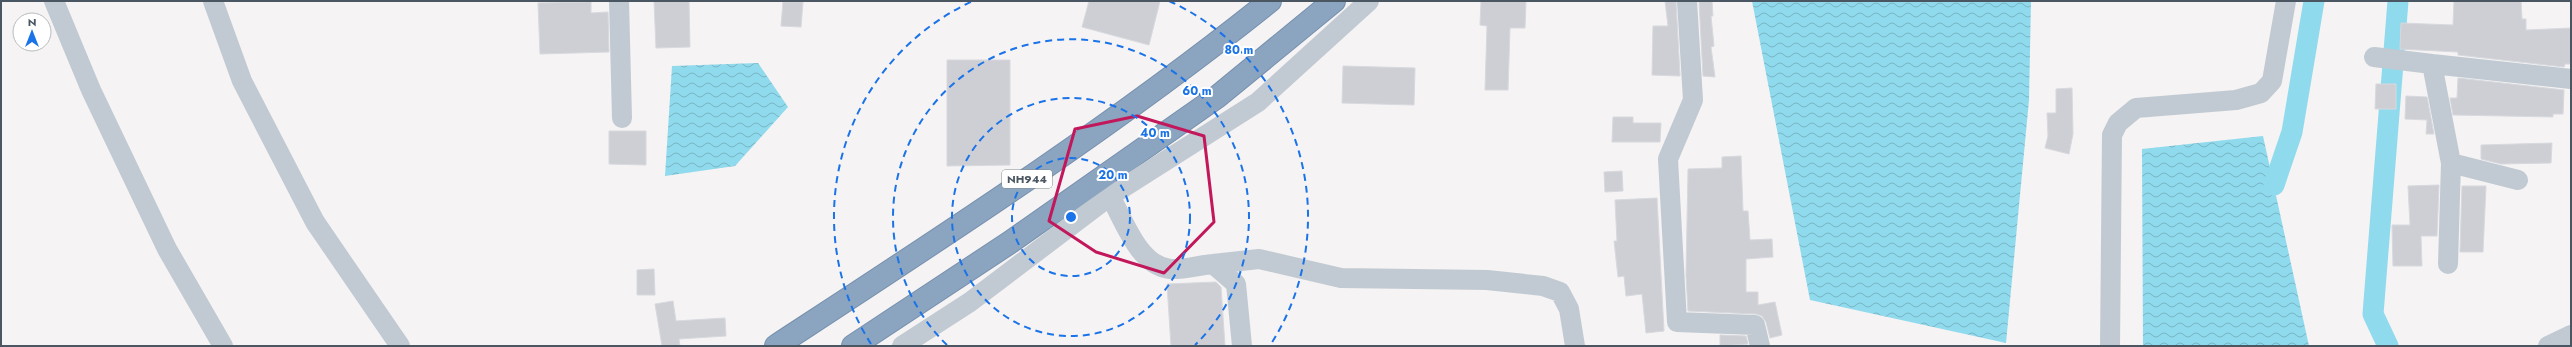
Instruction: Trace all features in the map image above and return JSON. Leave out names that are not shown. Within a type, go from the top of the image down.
[{"type":"highway","name":"NH944","points":[[776,346],[992,204],[1192,64],[1270,1]]},
{"type":"highway","points":[[853,346],[1010,242],[1217,97],[1334,1]]},
{"type":"street","points":[[54,1],[91,90],[167,249],[223,346]]},
{"type":"street","points":[[213,1],[242,81],[315,222],[400,346]]},
{"type":"street","points":[[619,1],[622,118]]},
{"type":"street","points":[[902,346],[970,302],[1110,196],[1258,102],[1369,1]]},
{"type":"street","points":[[1687,1],[1693,100],[1668,159],[1677,322],[1755,325],[1760,346]]},
{"type":"street","points":[[2110,346],[2112,135],[2118,122],[2136,108],[2236,100],[2261,93],[2272,81],[2286,1]]},
{"type":"street","points":[[2374,57],[2571,79]]},
{"type":"street","points":[[2432,64],[2450,163],[2448,264]]},
{"type":"street","points":[[2450,163],[2518,180]]},
{"type":"street","points":[[1110,196],[1140,250],[1153,262],[1170,269],[1259,259],[1341,278],[1487,280],[1543,286],[1560,292],[1569,309],[1575,346]]},
{"type":"street","points":[[1213,264],[1236,284],[1242,346]]},
{"type":"street","points":[[2548,346],[2571,335]]},
{"type":"highlighted area","points":[[1137,116],[1204,136],[1214,222],[1164,273],[1096,252],[1049,221],[1075,129]]},
{"type":"water","points":[[1752,1],[2031,1],[2029,100],[2006,343],[1810,300]]},
{"type":"water","points":[[758,63],[788,107],[735,166],[665,176],[672,66]]},
{"type":"water","points":[[2263,136],[2309,346],[2143,346],[2142,149]]},
{"type":"building","points":[[654,1],[689,1],[690,47],[656,48]]},
{"type":"building","points":[[1089,1],[1160,1],[1149,45],[1082,27]]},
{"type":"building","points":[[1481,1],[1526,1],[1525,28],[1510,28],[1508,90],[1485,90],[1487,26],[1480,25]]},
{"type":"building","points":[[1665,1],[1676,1],[1680,76],[1652,75],[1653,26],[1668,26]]},
{"type":"building","points":[[1699,1],[1712,1],[1713,16],[1711,16],[1714,46],[1711,47],[1715,77],[1703,76]]},
{"type":"building","points":[[2454,1],[2521,1],[2522,19],[2526,19],[2526,30],[2571,28],[2571,64],[2565,64],[2564,67],[2458,55],[2458,52],[2400,49],[2401,23],[2453,25]]},
{"type":"building","points":[[591,2],[591,13],[608,12],[609,52],[540,54],[538,3]]},
{"type":"building","points":[[783,2],[803,2],[801,27],[781,26]]},
{"type":"building","points":[[947,60],[1010,60],[1010,165],[947,166]]},
{"type":"building","points":[[1343,66],[1415,68],[1414,105],[1342,103]]},
{"type":"building","points":[[2458,78],[2564,90],[2563,114],[2553,114],[2553,117],[2453,115],[2450,98],[2457,98]]},
{"type":"building","points":[[2376,84],[2396,84],[2396,109],[2375,109]]},
{"type":"building","points":[[2072,88],[2073,134],[2069,154],[2045,148],[2048,136],[2047,113],[2056,113],[2056,89]]},
{"type":"building","points":[[2406,96],[2427,97],[2434,134],[2426,134],[2427,120],[2405,119]]},
{"type":"building","points":[[1613,117],[1633,117],[1633,123],[1661,123],[1660,142],[1612,142]]},
{"type":"building","points":[[609,131],[646,131],[646,165],[609,164]]},
{"type":"building","points":[[2552,143],[2551,163],[2501,164],[2481,159],[2481,145]]},
{"type":"building","points":[[1741,156],[1743,211],[1748,211],[1750,240],[1772,239],[1773,257],[1746,259],[1746,292],[1758,292],[1758,305],[1775,302],[1782,335],[1770,338],[1766,322],[1762,316],[1756,314],[1688,311],[1686,275],[1688,169],[1722,168],[1722,157]]},
{"type":"building","points":[[1622,171],[1623,191],[1605,192],[1604,172]]},
{"type":"building","points":[[2439,185],[2437,236],[2421,236],[2422,266],[2393,266],[2392,225],[2410,225],[2408,186]]},
{"type":"building","points":[[2462,186],[2486,186],[2483,252],[2460,252]]},
{"type":"building","points":[[1657,198],[1664,331],[1646,333],[1642,294],[1626,296],[1624,276],[1618,277],[1614,241],[1617,241],[1615,200]]},
{"type":"building","points":[[654,269],[655,295],[637,295],[637,270]]},
{"type":"building","points":[[1216,282],[1221,287],[1225,346],[1171,346],[1167,284]]},
{"type":"building","points":[[673,301],[676,321],[725,318],[726,336],[679,339],[680,346],[662,346],[655,304]]},
{"type":"building","points":[[1720,335],[1746,336],[1748,344],[1720,346]]},
{"type":"waterway","points":[[2274,185],[2292,132],[2314,1]]},
{"type":"waterway","points":[[2388,346],[2373,314],[2398,1]]}]
